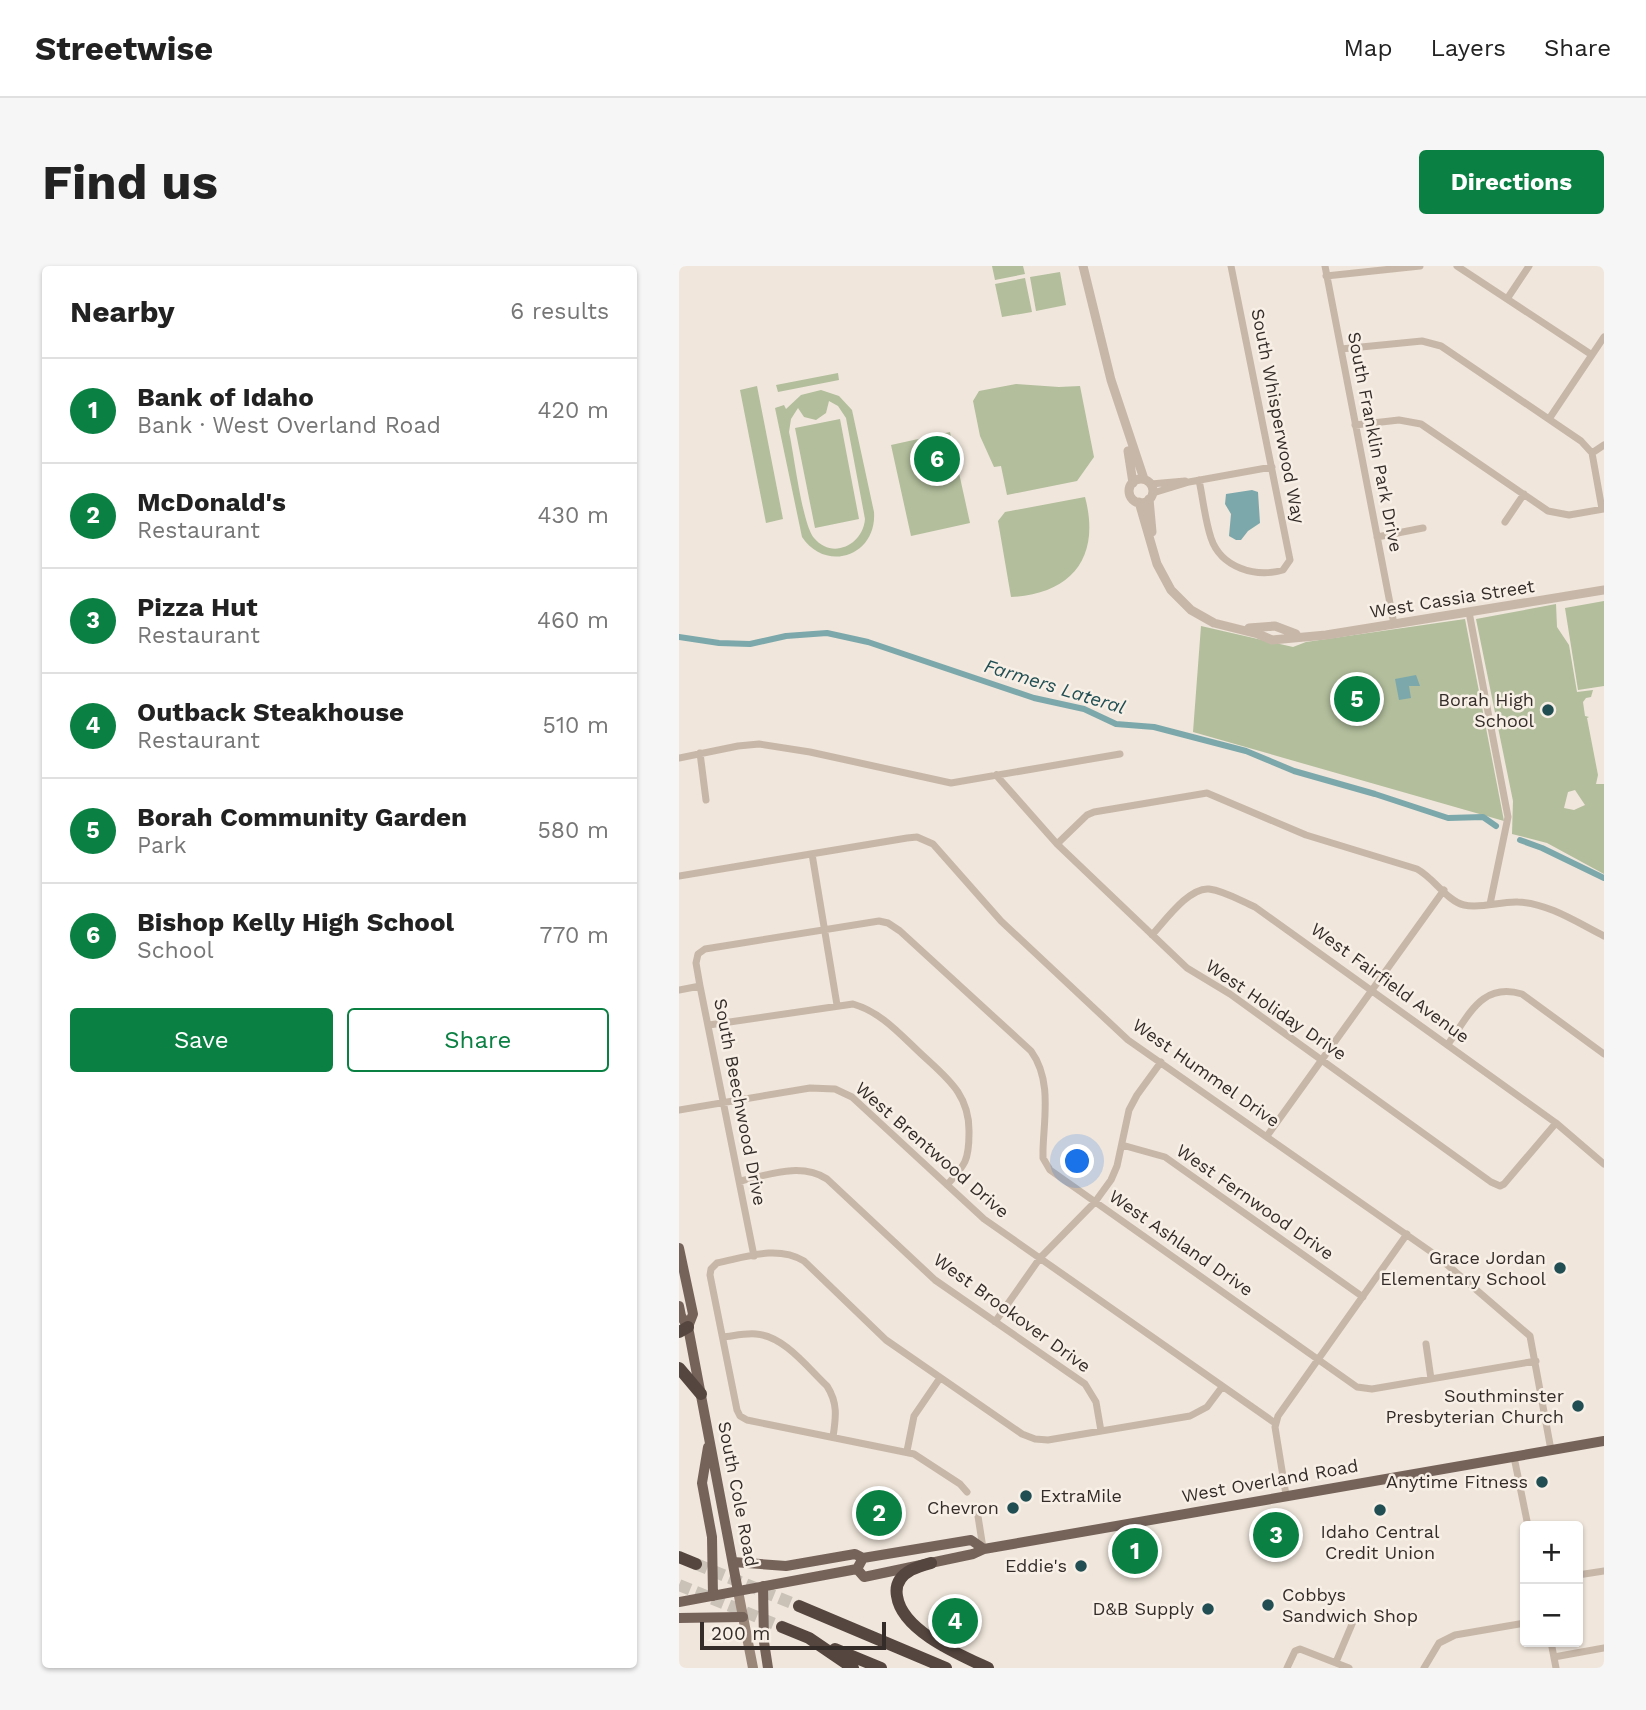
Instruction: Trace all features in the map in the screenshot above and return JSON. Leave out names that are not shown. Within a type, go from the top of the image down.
[{"type":"highway","points":[[679,1368],[701,1394]]},
{"type":"highway","points":[[679,1557],[696,1564]]},
{"type":"highway","points":[[931,1563],[908,1571],[898,1582],[895,1588],[898,1602],[914,1625],[950,1650],[988,1668]]},
{"type":"highway","points":[[799,1606],[946,1668]]},
{"type":"highway","points":[[782,1627],[881,1668]]},
{"type":"highway","points":[[809,1638],[853,1668]]},
{"type":"main road","name":"South Cole Road","points":[[679,1248],[693,1314],[682,1328]]},
{"type":"main road","name":"South Cole Road","points":[[679,1306],[682,1328],[701,1394],[753,1668]]},
{"type":"main road","points":[[709,1441],[702,1483],[712,1537],[713,1596]]},
{"type":"main road","name":"West Overland Road","points":[[679,1602],[857,1569],[864,1577],[973,1554],[983,1549],[1604,1441]]},
{"type":"main road","name":"West Overland Road","points":[[733,1562],[786,1566],[855,1554],[863,1558],[971,1540],[983,1549]]},
{"type":"main road","points":[[857,1569],[863,1558]]},
{"type":"main road","points":[[764,1586],[764,1642],[768,1668]]},
{"type":"main road","points":[[679,1618],[743,1617]]},
{"type":"street","points":[[1083,266],[1126,432],[1149,489],[1153,547]]},
{"type":"street","name":"South Whisperwood Way","points":[[1199,480],[1212,541],[1231,564],[1258,574],[1283,570],[1290,560],[1231,266]]},
{"type":"street","name":"South Franklin Park Drive","points":[[1325,266],[1394,624]]},
{"type":"street","points":[[1326,276],[1420,266]]},
{"type":"street","points":[[1457,266],[1592,355]]},
{"type":"street","points":[[1507,299],[1529,266]]},
{"type":"street","points":[[1549,419],[1604,337]]},
{"type":"street","points":[[1341,349],[1422,341],[1441,346],[1581,441],[1591,453],[1603,509],[1569,515],[1548,511],[1421,424],[1399,420],[1355,425]]},
{"type":"street","points":[[1126,432],[1133,483],[1130,494],[1139,502],[1153,547]]},
{"type":"street","points":[[1591,453],[1604,445]]},
{"type":"street","points":[[1133,483],[1149,489],[1272,467]]},
{"type":"street","points":[[1139,502],[1149,489]]},
{"type":"street","points":[[1505,522],[1524,494]]},
{"type":"street","points":[[1377,537],[1423,528]]},
{"type":"street","name":"West Cassia Street","points":[[1153,547],[1163,578],[1180,600],[1214,623],[1272,640],[1326,635],[1604,590]]},
{"type":"street","points":[[1469,612],[1508,817],[1490,904]]},
{"type":"street","points":[[1233,627],[1275,626],[1305,636]]},
{"type":"street","points":[[679,758],[759,744],[810,752],[951,783],[1121,754]]},
{"type":"street","points":[[700,753],[706,800]]},
{"type":"street","name":"West Holiday Drive","points":[[996,775],[1057,844],[1187,968],[1230,994],[1497,1185],[1500,1186],[1508,1180],[1556,1123]]},
{"type":"street","points":[[1057,844],[1087,815],[1094,812],[1207,793],[1306,835],[1417,869],[1429,875],[1461,905],[1517,902],[1538,905],[1604,936]]},
{"type":"street","name":"West Hummel Drive","points":[[679,876],[907,838],[926,840],[939,850],[1001,921],[1128,1040],[1437,1256],[1530,1336],[1551,1450]]},
{"type":"street","points":[[812,853],[837,1005]]},
{"type":"street","name":"West Fairfield Avenue","points":[[1152,936],[1189,895],[1202,889],[1209,889],[1263,911],[1556,1123],[1604,1164]]},
{"type":"street","points":[[1267,1136],[1444,890]]},
{"type":"street","name":"West Ashland Drive","points":[[698,954],[705,949],[871,921],[895,926],[1031,1051],[1043,1073],[1045,1088],[1043,1150],[1046,1164],[1056,1175],[1357,1387],[1364,1389],[1536,1362]]},
{"type":"street","name":"South Beechwood Drive","points":[[698,954],[696,963],[700,986],[754,1256]]},
{"type":"street","points":[[679,990],[700,986]]},
{"type":"street","points":[[1448,1044],[1481,999],[1499,991],[1510,991],[1522,994],[1604,1054]]},
{"type":"street","points":[[709,1025],[853,1004],[869,1009],[883,1018],[960,1093],[968,1110],[969,1154],[964,1167],[947,1185]]},
{"type":"street","points":[[995,1322],[1040,1258],[1095,1202],[1115,1173],[1124,1128],[1133,1102],[1161,1062]]},
{"type":"street","name":"West Brentwood Drive","points":[[679,1110],[810,1088],[835,1089],[859,1102],[984,1219],[1275,1423]]},
{"type":"street","name":"West Fernwood Drive","points":[[1122,1145],[1165,1157],[1363,1297]]},
{"type":"street","name":"West Brookover Drive","points":[[740,1181],[796,1170],[820,1174],[935,1280],[1084,1384],[1096,1402],[1101,1431]]},
{"type":"street","points":[[1286,1495],[1275,1423],[1407,1234]]},
{"type":"street","points":[[967,1492],[919,1455],[747,1420],[740,1416],[710,1275],[711,1269],[717,1263],[774,1252],[785,1253],[804,1261],[886,1340],[1022,1434],[1035,1439],[1048,1440],[1190,1416],[1207,1407],[1222,1387]]},
{"type":"street","points":[[723,1337],[757,1334],[772,1338],[784,1346],[831,1393],[836,1415],[832,1437]]},
{"type":"street","points":[[1426,1344],[1431,1379]]},
{"type":"street","points":[[907,1451],[914,1416],[940,1378]]},
{"type":"street","points":[[1514,1457],[1527,1521]]},
{"type":"street","points":[[977,1510],[983,1549]]},
{"type":"street","points":[[1583,1574],[1604,1571]]},
{"type":"street","points":[[1336,1662],[1355,1617]]},
{"type":"street","points":[[1424,1668],[1439,1643],[1455,1635],[1520,1624]]},
{"type":"street","points":[[1552,1647],[1556,1668]]},
{"type":"street","points":[[1553,1657],[1604,1648]]},
{"type":"street","points":[[1287,1668],[1297,1649],[1307,1650],[1349,1668]]},
{"type":"green space","points":[[992,266],[1023,266],[1025,274],[995,280]]},
{"type":"green space","points":[[1060,272],[1066,305],[1036,311],[1030,277]]},
{"type":"green space","points":[[1025,278],[1032,312],[1002,317],[995,284]]},
{"type":"green space","points":[[838,373],[839,380],[778,392],[776,385]]},
{"type":"green space","points":[[1016,384],[1080,386],[1094,457],[1077,481],[1007,495],[1001,466],[994,467],[980,436],[973,401],[979,391]]},
{"type":"green space","points":[[757,386],[783,519],[766,523],[740,390]]},
{"type":"green space","points":[[821,390],[839,396],[852,410],[874,512],[873,527],[867,540],[859,549],[848,554],[836,557],[824,554],[812,548],[802,537],[775,408],[784,405],[786,409],[801,395]],"holes":[[[829,401],[838,406],[846,418],[865,519],[859,536],[838,549],[821,545],[810,530],[802,504],[789,432],[791,419],[798,408],[804,417],[816,420],[826,413]]]},
{"type":"green space","points":[[840,419],[859,519],[815,528],[795,428]]},
{"type":"green space","points":[[950,432],[970,523],[911,536],[891,445]]},
{"type":"green space","points":[[1085,497],[1089,538],[1085,554],[1077,568],[1051,589],[1011,597],[998,521],[1005,512]]},
{"type":"green space","points":[[1604,601],[1604,686],[1578,690],[1565,608]]},
{"type":"green space","name":"Borah High School","points":[[1556,604],[1557,627],[1569,645],[1577,692],[1593,690],[1591,697],[1583,702],[1585,716],[1589,717],[1587,718],[1598,775],[1596,784],[1604,784],[1604,874],[1547,843],[1512,834],[1513,801],[1476,619]],"holes":[[[1575,790],[1585,805],[1574,810],[1564,808],[1568,792]]]},
{"type":"green space","points":[[1465,619],[1504,821],[1193,732],[1201,626],[1293,647],[1306,642]]},
{"type":"water","points":[[1252,490],[1258,492],[1260,523],[1241,540],[1236,540],[1229,536],[1231,514],[1225,504],[1226,494]]},
{"type":"water","points":[[1416,675],[1420,686],[1409,686],[1411,698],[1399,700],[1395,679]]},
{"type":"waterway","name":"Farmers Lateral","points":[[679,637],[750,644],[786,636],[827,633],[868,642],[1034,698],[1084,709],[1116,724],[1154,727],[1246,751],[1294,771],[1448,818],[1483,817],[1496,826]]},
{"type":"waterway","name":"Farmers Lateral","points":[[1520,840],[1604,878]]},
{"type":"tunnel","points":[[696,1564],[799,1606]]},
{"type":"tunnel","points":[[679,1585],[782,1627]]},
{"type":"place","name":"Bishop Kelly High School","points":[[937,459]]},
{"type":"place","name":"Borah Community Garden","points":[[1357,699]]},
{"type":"place","name":"Borah High School","points":[[1548,710]]},
{"type":"place","name":"Grace Jordan Elementary School","points":[[1560,1268]]},
{"type":"place","name":"Southminster Presbyterian Church","points":[[1578,1406]]},
{"type":"place","name":"Anytime Fitness","points":[[1542,1482]]},
{"type":"place","name":"ExtraMile","points":[[1026,1496]]},
{"type":"place","name":"Chevron","points":[[1013,1508]]},
{"type":"place","name":"Idaho Central Credit Union","points":[[1380,1510]]},
{"type":"place","name":"McDonald's","points":[[879,1513]]},
{"type":"place","name":"Pizza Hut","points":[[1276,1535]]},
{"type":"place","name":"Bank of Idaho","points":[[1135,1551]]},
{"type":"place","name":"Eddie's","points":[[1081,1566]]},
{"type":"place","name":"Cobbys Sandwich Shop","points":[[1268,1605]]},
{"type":"place","name":"D&B Supply","points":[[1208,1609]]},
{"type":"place","name":"Outback Steakhouse","points":[[955,1621]]}]
